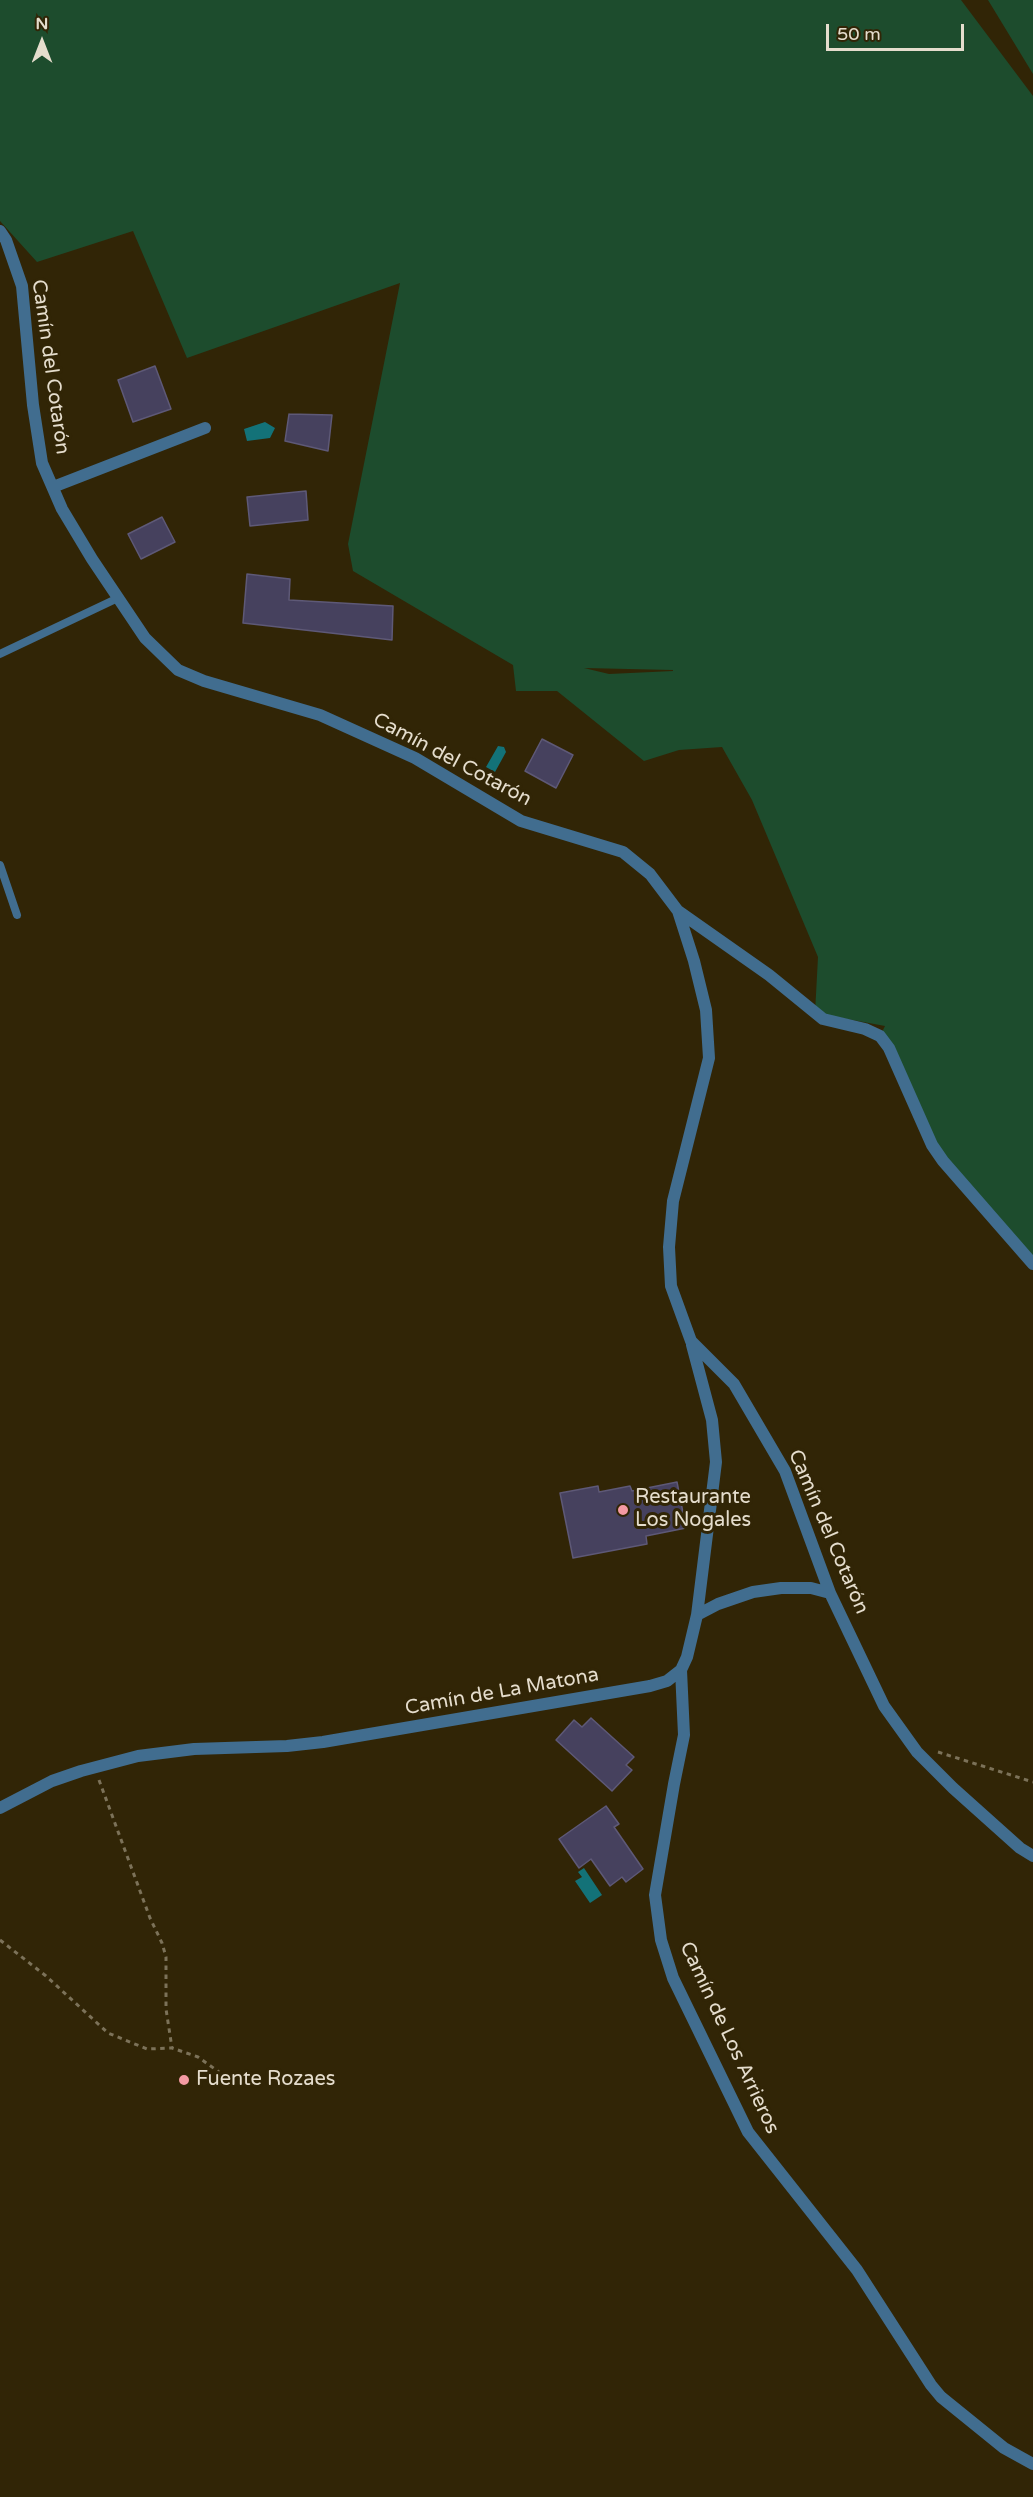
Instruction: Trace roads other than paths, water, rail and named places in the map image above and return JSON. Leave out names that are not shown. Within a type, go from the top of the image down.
[{"type":"street","name":"Camín del Cotarón","points":[[0,231],[6,240],[22,286],[33,405],[42,463],[62,509],[145,638],[178,670],[204,681],[320,715],[415,758],[521,821],[623,852],[650,874],[678,911],[706,1010],[709,1058],[673,1201],[669,1247],[671,1286],[691,1341],[734,1384],[785,1471],[830,1593],[884,1706],[917,1752],[953,1788],[1020,1848],[1033,1856]]},
{"type":"street","points":[[53,487],[204,428]]},
{"type":"street","points":[[678,911],[769,975],[823,1019],[865,1029],[880,1036],[889,1048],[932,1145],[943,1161],[1033,1264]]},
{"type":"street","points":[[681,1670],[687,1657],[697,1615],[716,1462],[712,1420],[691,1341]]},
{"type":"street","points":[[697,1615],[718,1604],[753,1592],[781,1587],[811,1588],[830,1593]]},
{"type":"street","name":"Camín de La Matona","points":[[0,1808],[52,1781],[138,1756],[194,1749],[287,1746],[323,1742],[650,1686],[667,1681],[681,1670]]},
{"type":"street","name":"Camín de Los Arrieros","points":[[681,1670],[684,1735],[656,1895],[661,1940],[674,1977],[748,2132],[857,2270],[931,2385],[1004,2448],[1033,2464]]},
{"type":"lane","points":[[0,654],[118,598]]},
{"type":"lane","points":[[0,866],[17,915]]},
{"type":"water","points":[[265,422],[275,428],[270,438],[247,441],[244,429]]},
{"type":"water","points":[[498,746],[504,747],[506,752],[495,772],[486,767]]},
{"type":"water","points":[[584,1868],[602,1895],[590,1903],[575,1881],[582,1877],[578,1872]]},
{"type":"place","name":"Restaurante Los Nogales","points":[[623,1510]]},
{"type":"place","name":"Fuente Rozaes","points":[[184,2080]]}]
